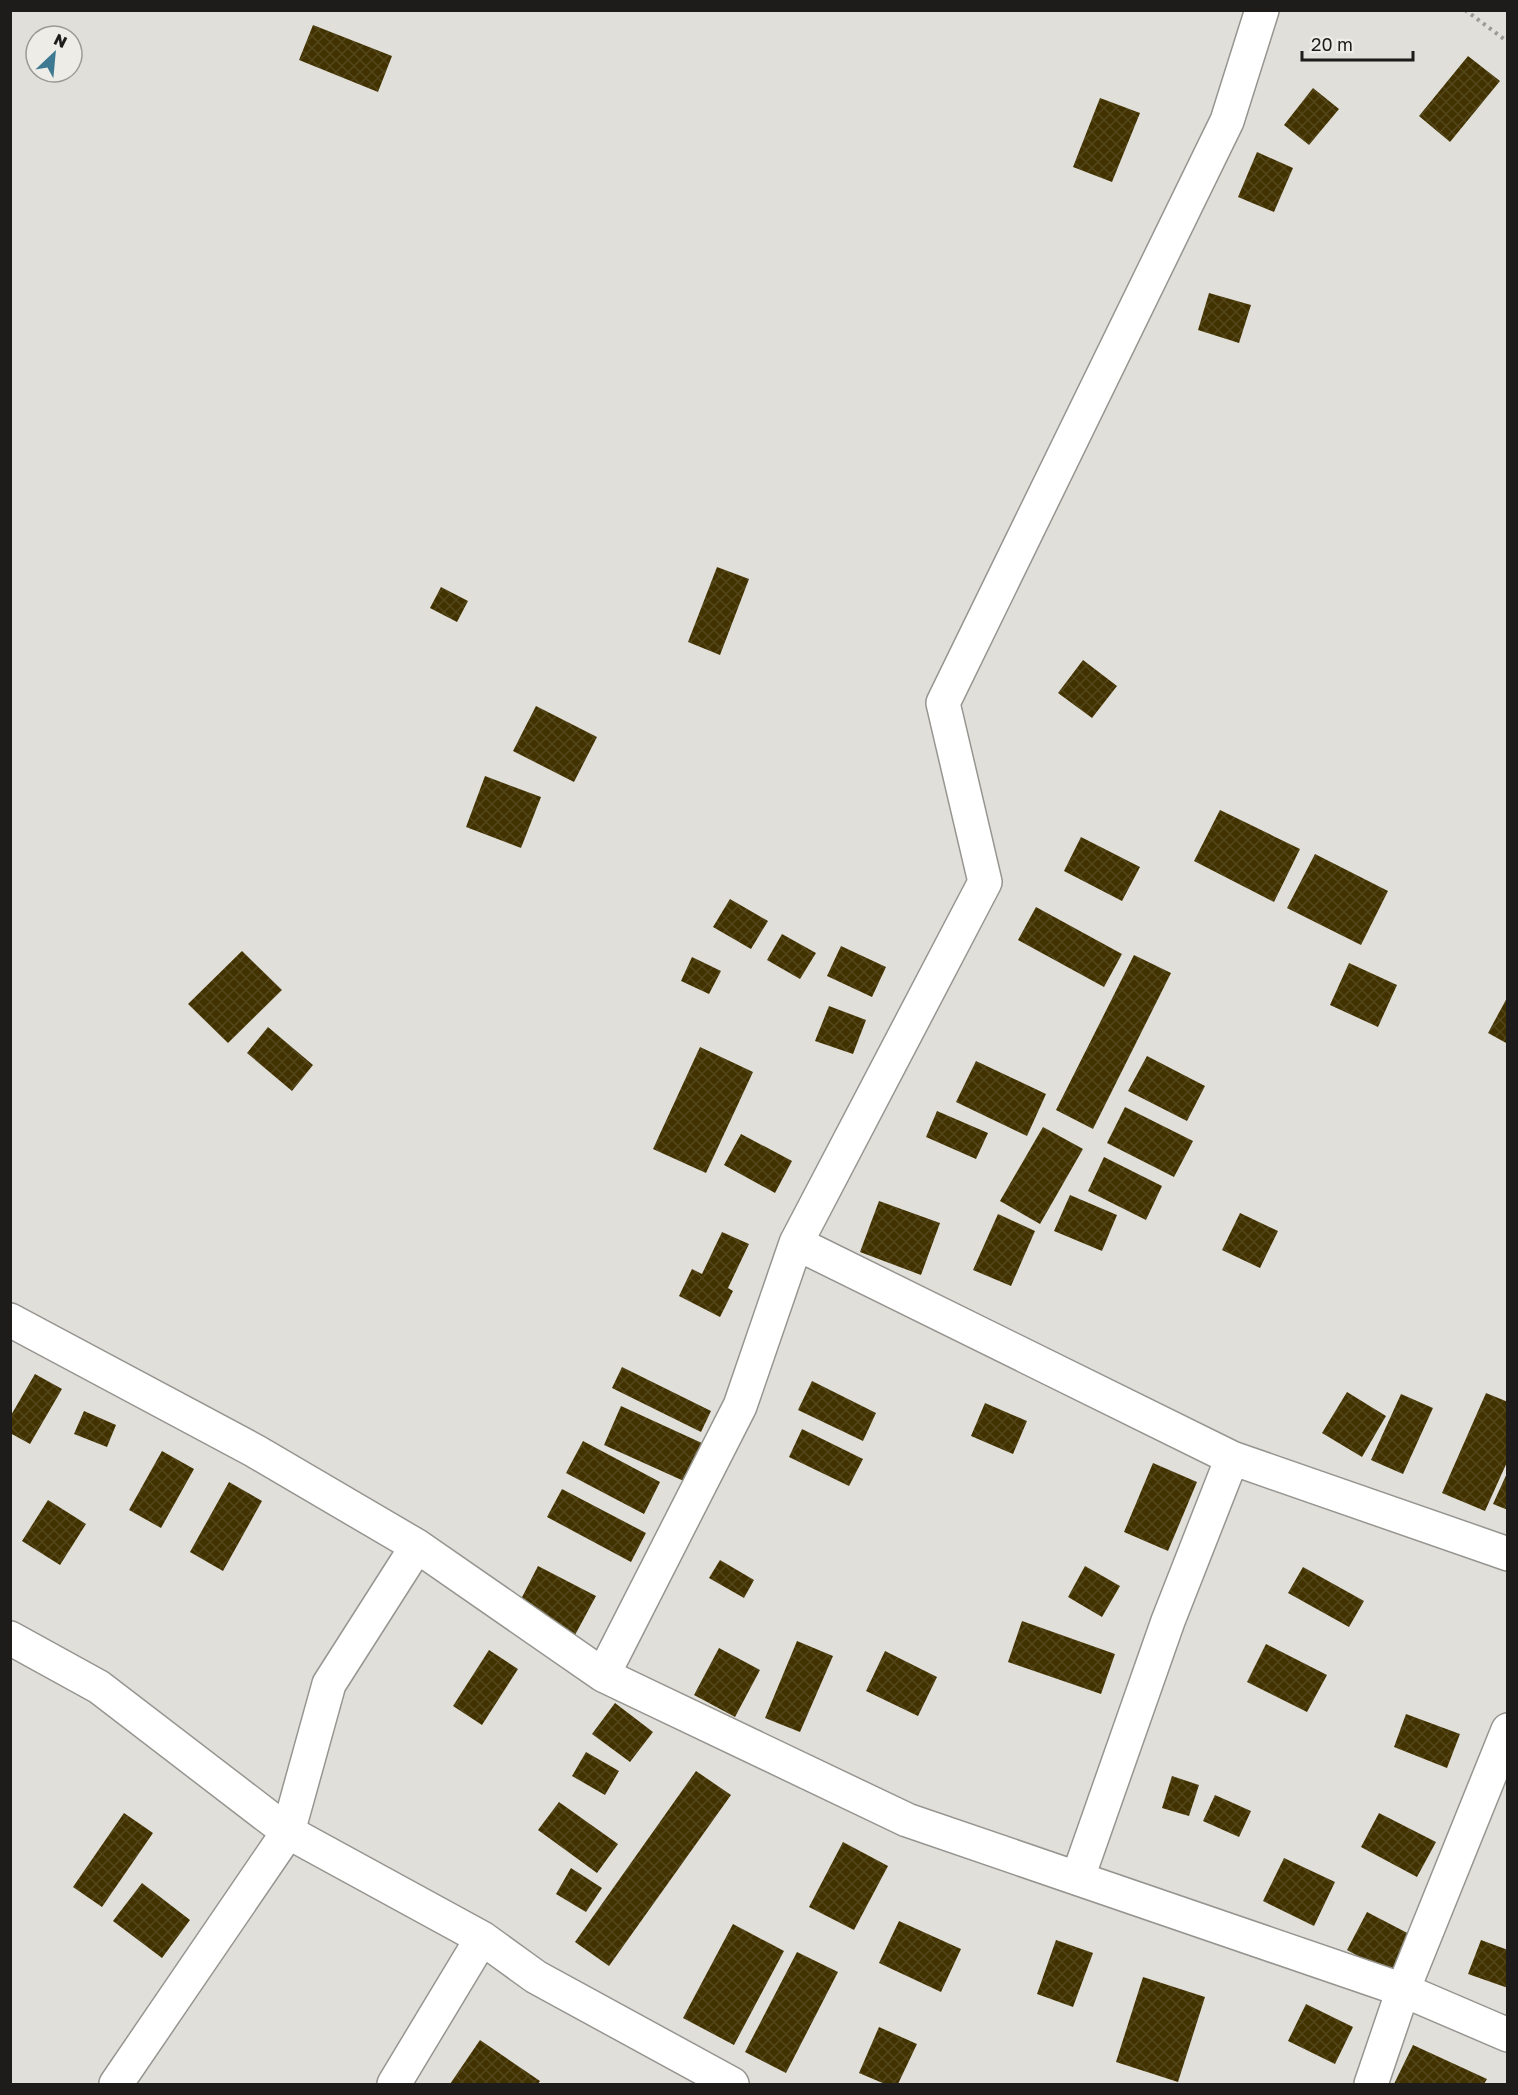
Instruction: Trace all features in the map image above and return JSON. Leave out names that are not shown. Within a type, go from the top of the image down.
[{"type":"street","points":[[603,1675],[740,1406],[796,1243],[985,882],[943,703],[1227,121],[1262,10]]},
{"type":"street","points":[[796,1243],[1232,1458],[1508,1554]]},
{"type":"street","points":[[10,1320],[255,1451],[417,1546],[603,1675],[907,1820],[1403,1990],[1508,2035]]},
{"type":"street","points":[[1078,1877],[1168,1621],[1232,1458]]},
{"type":"street","points":[[116,2085],[288,1832],[329,1684],[417,1546]]},
{"type":"street","points":[[10,1638],[99,1687],[288,1832],[482,1938],[536,1977],[732,2085]]},
{"type":"street","points":[[1371,2085],[1403,1990],[1508,1730]]},
{"type":"street","points":[[394,2085],[482,1938]]},
{"type":"path","points":[[1465,10],[1508,42]]},
{"type":"building","points":[[313,25],[392,56],[378,92],[299,60]]},
{"type":"building","points":[[1468,56],[1500,81],[1450,142],[1419,116]]},
{"type":"building","points":[[1313,88],[1339,109],[1309,145],[1284,125]]},
{"type":"building","points":[[1100,98],[1140,113],[1112,182],[1073,167]]},
{"type":"building","points":[[1257,152],[1293,168],[1274,212],[1238,197]]},
{"type":"building","points":[[1209,293],[1251,305],[1239,343],[1198,330]]},
{"type":"building","points":[[717,567],[749,579],[720,655],[688,642]]},
{"type":"building","points":[[441,587],[468,601],[457,622],[430,608]]},
{"type":"building","points":[[1083,660],[1117,686],[1092,718],[1058,693]]},
{"type":"building","points":[[536,706],[597,737],[574,782],[513,751]]},
{"type":"building","points":[[485,776],[541,797],[521,848],[466,827]]},
{"type":"building","points":[[1220,810],[1300,849],[1274,902],[1194,861]]},
{"type":"building","points":[[1081,837],[1140,867],[1122,901],[1064,871]]},
{"type":"building","points":[[1315,854],[1388,891],[1361,945],[1287,908]]},
{"type":"building","points":[[730,899],[768,921],[751,949],[713,927]]},
{"type":"building","points":[[1036,907],[1122,954],[1104,987],[1018,940]]},
{"type":"building","points":[[782,934],[816,953],[800,979],[767,960]]},
{"type":"building","points":[[841,946],[886,967],[872,997],[827,976]]},
{"type":"building","points":[[242,951],[282,990],[228,1043],[188,1004]]},
{"type":"building","points":[[1134,955],[1171,973],[1093,1129],[1056,1110]]},
{"type":"building","points":[[692,957],[721,971],[709,994],[681,981]]},
{"type":"building","points":[[1349,963],[1397,985],[1378,1027],[1330,1005]]},
{"type":"building","points":[[1508,996],[1508,1044],[1488,1033]]},
{"type":"building","points":[[829,1006],[866,1020],[853,1054],[815,1041]]},
{"type":"building","points":[[268,1027],[313,1065],[292,1091],[247,1053]]},
{"type":"building","points":[[700,1047],[753,1072],[706,1173],[653,1149]]},
{"type":"building","points":[[1147,1056],[1205,1086],[1187,1121],[1128,1091]]},
{"type":"building","points":[[976,1061],[1046,1094],[1027,1136],[956,1102]]},
{"type":"building","points":[[1125,1107],[1193,1141],[1174,1177],[1107,1143]]},
{"type":"building","points":[[937,1111],[988,1133],[976,1159],[926,1137]]},
{"type":"building","points":[[1043,1127],[1083,1149],[1040,1224],[1000,1201]]},
{"type":"building","points":[[741,1134],[792,1161],[775,1193],[724,1165]]},
{"type":"building","points":[[1104,1157],[1162,1186],[1146,1220],[1088,1191]]},
{"type":"building","points":[[1070,1195],[1117,1215],[1102,1251],[1054,1231]]},
{"type":"building","points":[[879,1201],[940,1223],[921,1275],[860,1252]]},
{"type":"building","points":[[1240,1213],[1278,1231],[1260,1268],[1222,1250]]},
{"type":"building","points":[[998,1214],[1035,1231],[1011,1286],[973,1270]]},
{"type":"building","points":[[722,1232],[749,1244],[728,1288],[733,1291],[720,1317],[679,1296],[692,1269],[702,1274]]},
{"type":"building","points":[[622,1367],[711,1411],[701,1432],[612,1388]]},
{"type":"building","points":[[35,1374],[62,1389],[30,1444],[10,1433],[10,1417]]},
{"type":"building","points":[[812,1381],[876,1413],[863,1441],[798,1410]]},
{"type":"building","points":[[1347,1392],[1386,1416],[1362,1457],[1322,1433]]},
{"type":"building","points":[[1486,1393],[1508,1402],[1508,1460],[1485,1511],[1442,1493]]},
{"type":"building","points":[[1401,1394],[1433,1408],[1403,1474],[1371,1460]]},
{"type":"building","points":[[985,1403],[1027,1421],[1013,1454],[971,1436]]},
{"type":"building","points":[[621,1406],[704,1444],[686,1482],[604,1445]]},
{"type":"building","points":[[84,1411],[116,1425],[107,1447],[74,1434]]},
{"type":"building","points":[[802,1429],[863,1459],[849,1486],[789,1457]]},
{"type":"building","points":[[583,1441],[660,1482],[644,1514],[566,1473]]},
{"type":"building","points":[[162,1451],[194,1469],[161,1528],[129,1510]]},
{"type":"building","points":[[1153,1463],[1197,1482],[1168,1551],[1124,1532]]},
{"type":"building","points":[[1508,1471],[1508,1510],[1493,1504]]},
{"type":"building","points":[[229,1482],[262,1501],[223,1571],[190,1552]]},
{"type":"building","points":[[562,1489],[646,1533],[631,1562],[547,1517]]},
{"type":"building","points":[[48,1500],[86,1524],[60,1565],[22,1541]]},
{"type":"building","points":[[720,1560],[754,1580],[744,1598],[709,1578]]},
{"type":"building","points":[[538,1566],[596,1596],[575,1635],[518,1605]]},
{"type":"building","points":[[1085,1566],[1120,1586],[1102,1617],[1068,1597]]},
{"type":"building","points":[[1303,1567],[1364,1601],[1349,1627],[1288,1593]]},
{"type":"building","points":[[1022,1621],[1115,1654],[1101,1694],[1008,1662]]},
{"type":"building","points":[[797,1641],[833,1656],[800,1732],[765,1718]]},
{"type":"building","points":[[1266,1644],[1327,1675],[1307,1712],[1247,1682]]},
{"type":"building","points":[[719,1648],[760,1670],[735,1717],[694,1695]]},
{"type":"building","points":[[489,1650],[518,1669],[482,1725],[453,1706]]},
{"type":"building","points":[[885,1651],[937,1677],[918,1716],[866,1691]]},
{"type":"building","points":[[615,1703],[653,1732],[630,1762],[592,1734]]},
{"type":"building","points":[[1406,1714],[1460,1734],[1447,1768],[1394,1747]]},
{"type":"building","points":[[586,1752],[619,1771],[605,1795],[572,1776]]},
{"type":"building","points":[[696,1771],[731,1795],[609,1966],[575,1942]]},
{"type":"building","points":[[1172,1776],[1199,1785],[1189,1816],[1162,1808]]},
{"type":"building","points":[[1215,1795],[1251,1811],[1239,1837],[1203,1821]]},
{"type":"building","points":[[559,1802],[618,1844],[597,1873],[538,1830]]},
{"type":"building","points":[[124,1813],[153,1833],[102,1907],[73,1887]]},
{"type":"building","points":[[1379,1813],[1436,1842],[1417,1877],[1361,1847]]},
{"type":"building","points":[[843,1842],[888,1866],[854,1930],[809,1907]]},
{"type":"building","points":[[1284,1858],[1335,1882],[1314,1926],[1263,1901]]},
{"type":"building","points":[[571,1868],[602,1888],[586,1912],[556,1894]]},
{"type":"building","points":[[142,1883],[190,1920],[162,1958],[113,1921]]},
{"type":"building","points":[[1367,1912],[1417,1938],[1396,1977],[1347,1950]]},
{"type":"building","points":[[899,1921],[961,1949],[941,1992],[879,1963]]},
{"type":"building","points":[[733,1924],[784,1951],[734,2045],[683,2018]]},
{"type":"building","points":[[1056,1940],[1093,1953],[1073,2007],[1037,1994]]},
{"type":"building","points":[[1481,1940],[1508,1950],[1508,1988],[1468,1974]]},
{"type":"building","points":[[797,1952],[838,1972],[786,2073],[745,2052]]},
{"type":"building","points":[[1143,1977],[1205,1997],[1178,2082],[1116,2062]]},
{"type":"building","points":[[1306,2004],[1353,2027],[1335,2064],[1288,2041]]},
{"type":"building","points":[[879,2027],[917,2044],[898,2084],[885,2084],[859,2073]]},
{"type":"building","points":[[480,2040],[540,2081],[538,2084],[450,2084]]},
{"type":"building","points":[[1413,2045],[1487,2079],[1484,2084],[1394,2084]]}]
